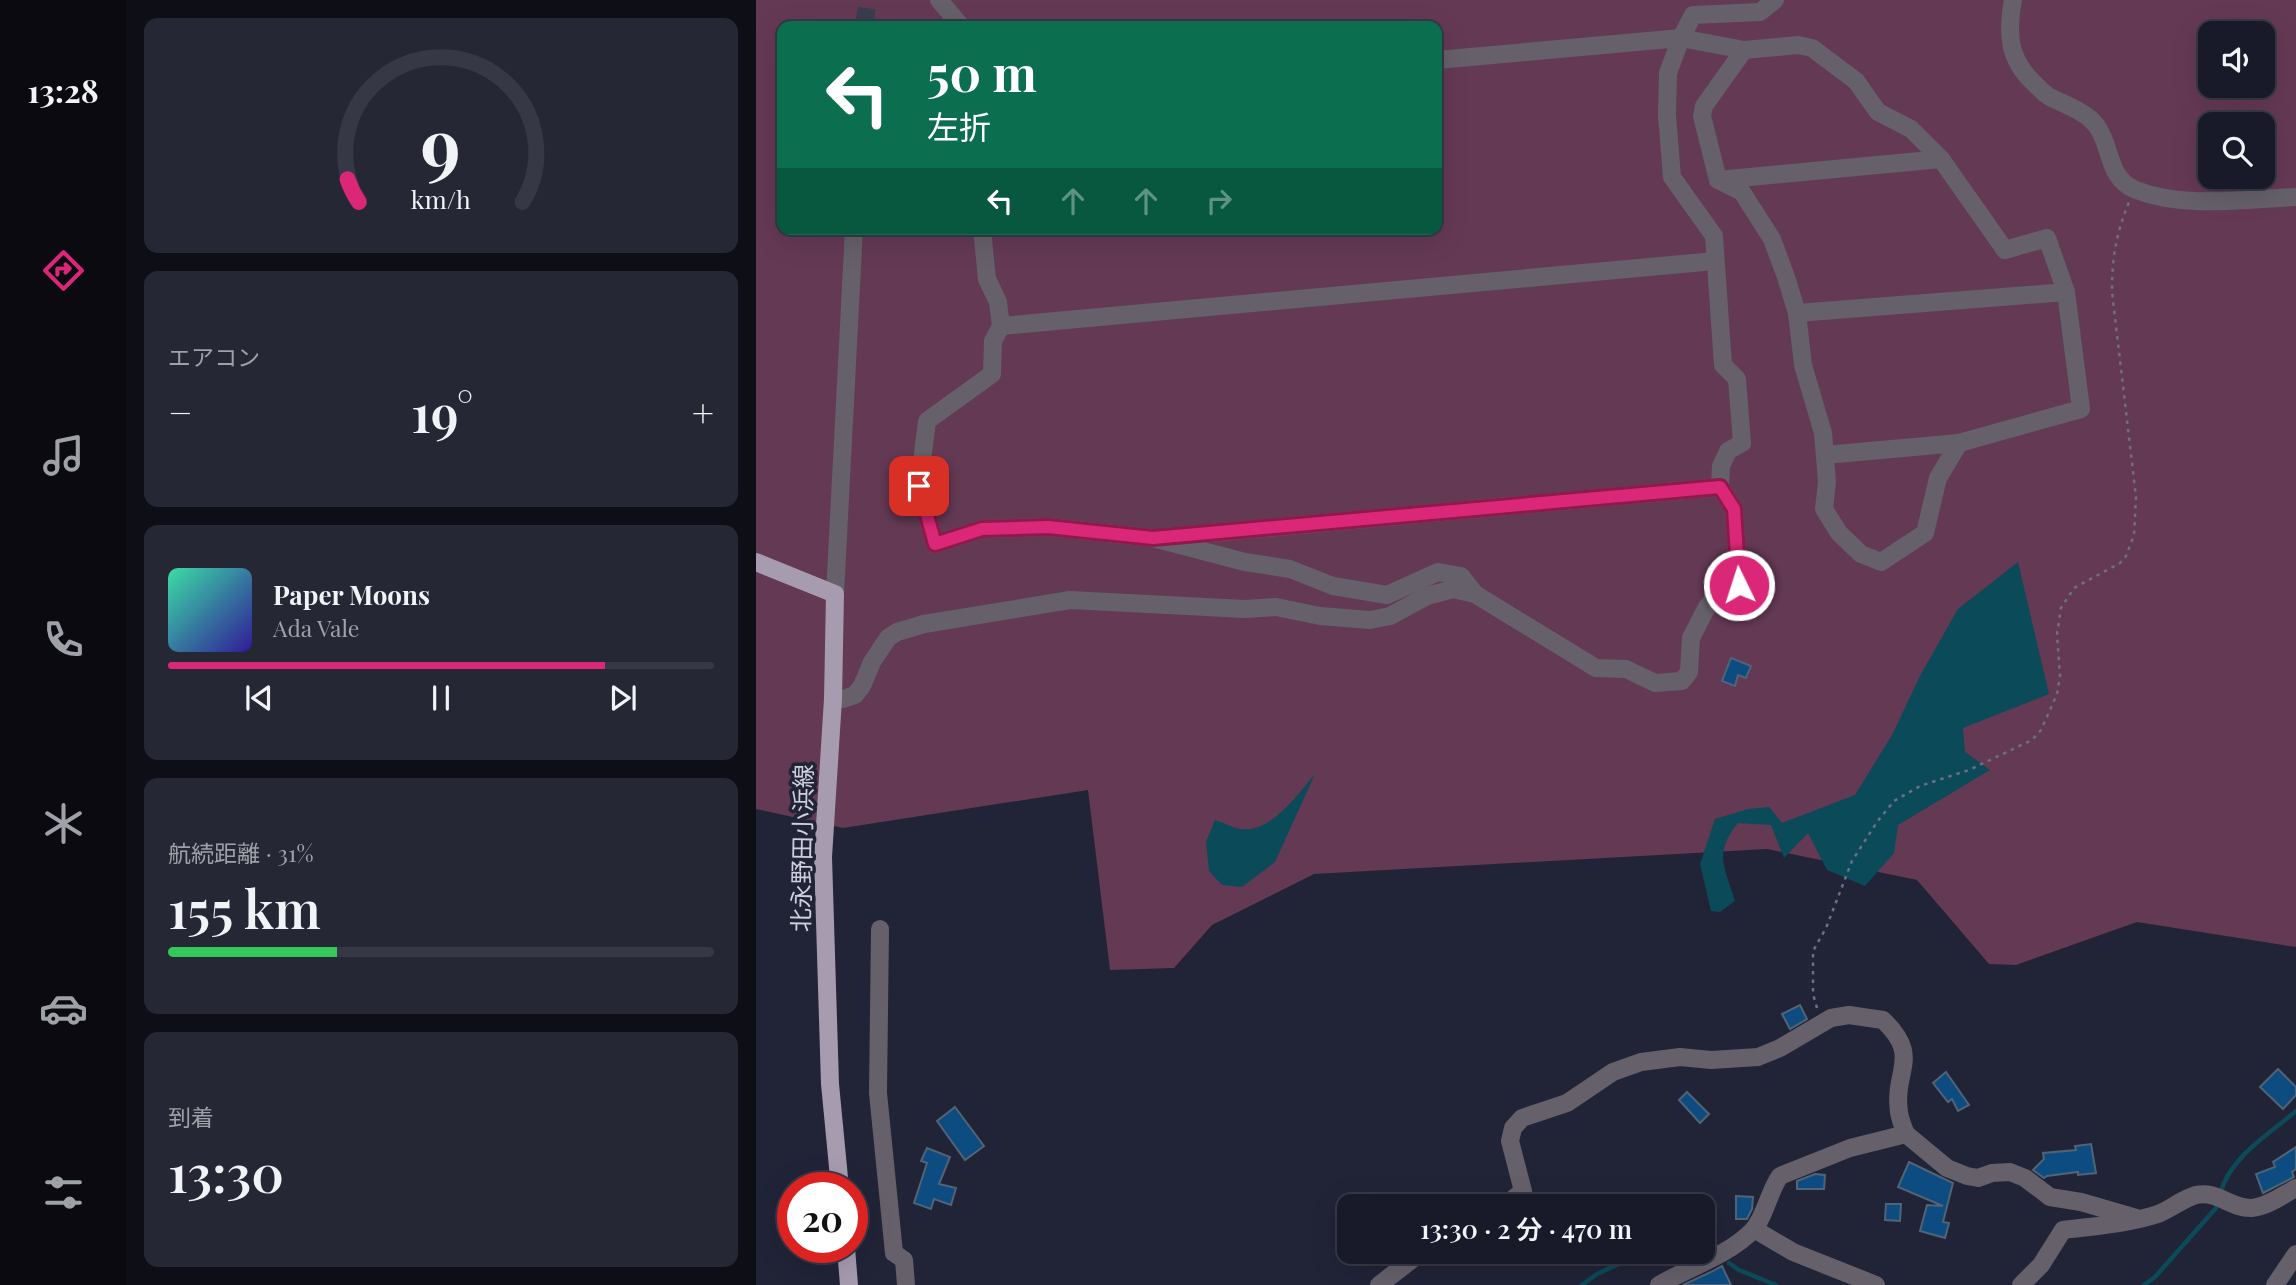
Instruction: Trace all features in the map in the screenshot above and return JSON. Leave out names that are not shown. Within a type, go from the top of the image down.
[{"type":"main road","points":[[756,562],[835,594]]},
{"type":"main road","name":"北永野田小浜線","points":[[835,594],[833,699],[823,857],[830,1084],[838,1172]]},
{"type":"main road","points":[[847,1263],[849,1285]]},
{"type":"street","points":[[939,0],[957,21]]},
{"type":"street","points":[[833,699],[855,695],[888,638],[897,632],[937,622],[1070,600],[1276,607],[1320,616],[1370,620],[1390,617],[1427,596],[1453,589],[1475,594],[1596,668],[1626,669],[1655,683],[1682,681],[1689,672],[1691,638],[1707,607],[1718,592],[1739,585],[1734,509],[1720,487],[1721,467],[1728,452],[1742,443],[1737,379],[1723,365],[1714,236],[1672,177],[1667,114],[1668,73],[1693,15],[1760,12],[1775,0]]},
{"type":"street","points":[[2013,0],[2010,36],[2012,53],[2022,72],[2046,95],[2075,109],[2095,125],[2116,176],[2134,190],[2163,198],[2201,201],[2296,197]]},
{"type":"street","points":[[1442,60],[1681,38],[1745,50],[1798,46],[1812,48],[1856,81],[1878,113],[1911,129],[1941,159],[2005,250],[2048,238],[2066,292],[2081,410],[1959,443],[1825,455]]},
{"type":"street","points":[[1745,50],[1704,106],[1702,116],[1718,180],[1742,192],[1772,239],[1797,313],[1803,365],[1823,433],[1827,482],[1824,509],[1839,533],[1853,547],[1861,554],[1881,562],[1924,533],[1938,478],[1959,443]]},
{"type":"street","points":[[1718,180],[1941,159]]},
{"type":"street","points":[[835,594],[855,235]]},
{"type":"street","points":[[983,235],[987,279],[998,302],[1001,326],[993,341],[992,374],[927,421],[919,486],[935,544],[982,529],[1048,527],[1153,538],[1245,562],[1290,569],[1333,586],[1387,595],[1438,572],[1461,576],[1475,594]]},
{"type":"street","points":[[1001,326],[1715,261]]},
{"type":"street","points":[[1797,313],[2066,292]]},
{"type":"street","points":[[1153,538],[1720,487]]},
{"type":"street","points":[[880,929],[878,1093],[894,1252],[904,1260],[906,1285]]},
{"type":"street","points":[[1519,1194],[1523,1191],[1510,1141],[1513,1128],[1521,1118],[1567,1103],[1613,1072],[1642,1062],[1681,1057],[1711,1060],[1758,1057],[1780,1048],[1830,1018],[1849,1015],[1883,1020],[1900,1040],[1906,1054],[1900,1083],[1899,1112],[1906,1134],[1947,1168],[1978,1178],[1992,1173],[2010,1172],[2025,1178],[2050,1196],[2138,1218]]},
{"type":"street","points":[[1659,1285],[1734,1247],[1754,1229],[1780,1176],[1850,1148],[1906,1134]]},
{"type":"street","points":[[2021,1285],[2041,1265],[2063,1230],[2130,1222],[2159,1214],[2183,1199],[2197,1195],[2213,1194],[2229,1203],[2252,1208],[2264,1205],[2296,1188]]},
{"type":"street","points":[[1754,1229],[1793,1252],[1876,1285]]},
{"type":"street","points":[[2275,1285],[2296,1254]]},
{"type":"street","points":[[1379,1285],[1406,1264]]},
{"type":"path","points":[[1830,1018],[1815,1007],[1813,951],[1826,928],[1852,861],[1864,841],[1895,801],[1920,786],[1969,770],[2032,740],[2041,730],[2057,694],[2060,676],[2057,634],[2061,608],[2074,588],[2120,563],[2126,556],[2134,535],[2136,498],[2112,292],[2112,262],[2117,232],[2134,190]]},
{"type":"shaded area","points":[[756,0],[2296,0],[2296,947],[2137,922],[2016,965],[1989,964],[1917,880],[1767,849],[1314,874],[1212,925],[1174,968],[1110,970],[1088,790],[843,828],[756,809]]},
{"type":"water","points":[[2018,562],[2049,694],[1963,728],[1965,752],[1990,770],[1898,825],[1894,853],[1865,886],[1827,870],[1808,833],[1784,858],[1771,825],[1738,823],[1723,852],[1725,870],[1735,901],[1720,912],[1711,911],[1700,864],[1715,819],[1748,809],[1769,807],[1782,823],[1855,795],[1892,735],[1921,674],[1958,609]]},
{"type":"water","points":[[1315,774],[1275,862],[1242,887],[1222,885],[1209,871],[1206,842],[1215,820],[1241,829],[1263,825],[1283,810]]},
{"type":"building","points":[[1731,658],[1751,666],[1746,678],[1738,675],[1735,686],[1722,681]]},
{"type":"building","points":[[1800,1005],[1807,1019],[1790,1029],[1782,1014]]},
{"type":"building","points":[[2278,1069],[2296,1087],[2296,1095],[2283,1109],[2260,1087]]},
{"type":"building","points":[[1946,1072],[1969,1105],[1958,1111],[1952,1099],[1948,1102],[1933,1083]]},
{"type":"building","points":[[1687,1092],[1709,1114],[1700,1123],[1679,1100]]},
{"type":"building","points":[[955,1107],[984,1146],[965,1160],[937,1121]]},
{"type":"building","points":[[2091,1144],[2096,1173],[2078,1175],[2078,1172],[2044,1178],[2033,1170],[2044,1159],[2043,1153],[2076,1150],[2075,1146]]},
{"type":"building","points":[[2296,1147],[2296,1169],[2292,1172],[2294,1177],[2263,1193],[2256,1174],[2275,1167],[2273,1162]]},
{"type":"building","points":[[927,1148],[950,1157],[939,1184],[956,1188],[951,1205],[934,1199],[931,1209],[914,1203],[927,1163],[921,1161]]},
{"type":"building","points":[[1909,1162],[1953,1183],[1943,1222],[1949,1223],[1945,1238],[1920,1231],[1927,1205],[1943,1206],[1898,1187]]},
{"type":"building","points":[[1815,1174],[1825,1175],[1824,1189],[1797,1189],[1797,1181]]},
{"type":"building","points":[[1736,1196],[1753,1197],[1752,1209],[1747,1219],[1736,1219]]},
{"type":"building","points":[[1886,1204],[1901,1204],[1900,1221],[1885,1220]]},
{"type":"building","points":[[1722,1266],[1731,1285],[1683,1285],[1713,1271]]},
{"type":"waterway","points":[[2220,1194],[2225,1181],[2241,1158],[2296,1111]]},
{"type":"waterway","points":[[2144,1285],[2155,1277],[2216,1208],[2217,1202]]},
{"type":"waterway","points":[[1729,1263],[1739,1270],[1776,1285]]},
{"type":"waterway","points":[[1582,1285],[1597,1274],[1619,1264]]},
{"type":"tunnel","points":[[865,21],[868,0]]},
{"type":"route","points":[[919,486],[935,544],[982,529],[1048,527],[1153,538],[1720,487],[1734,509],[1739,585]]}]
